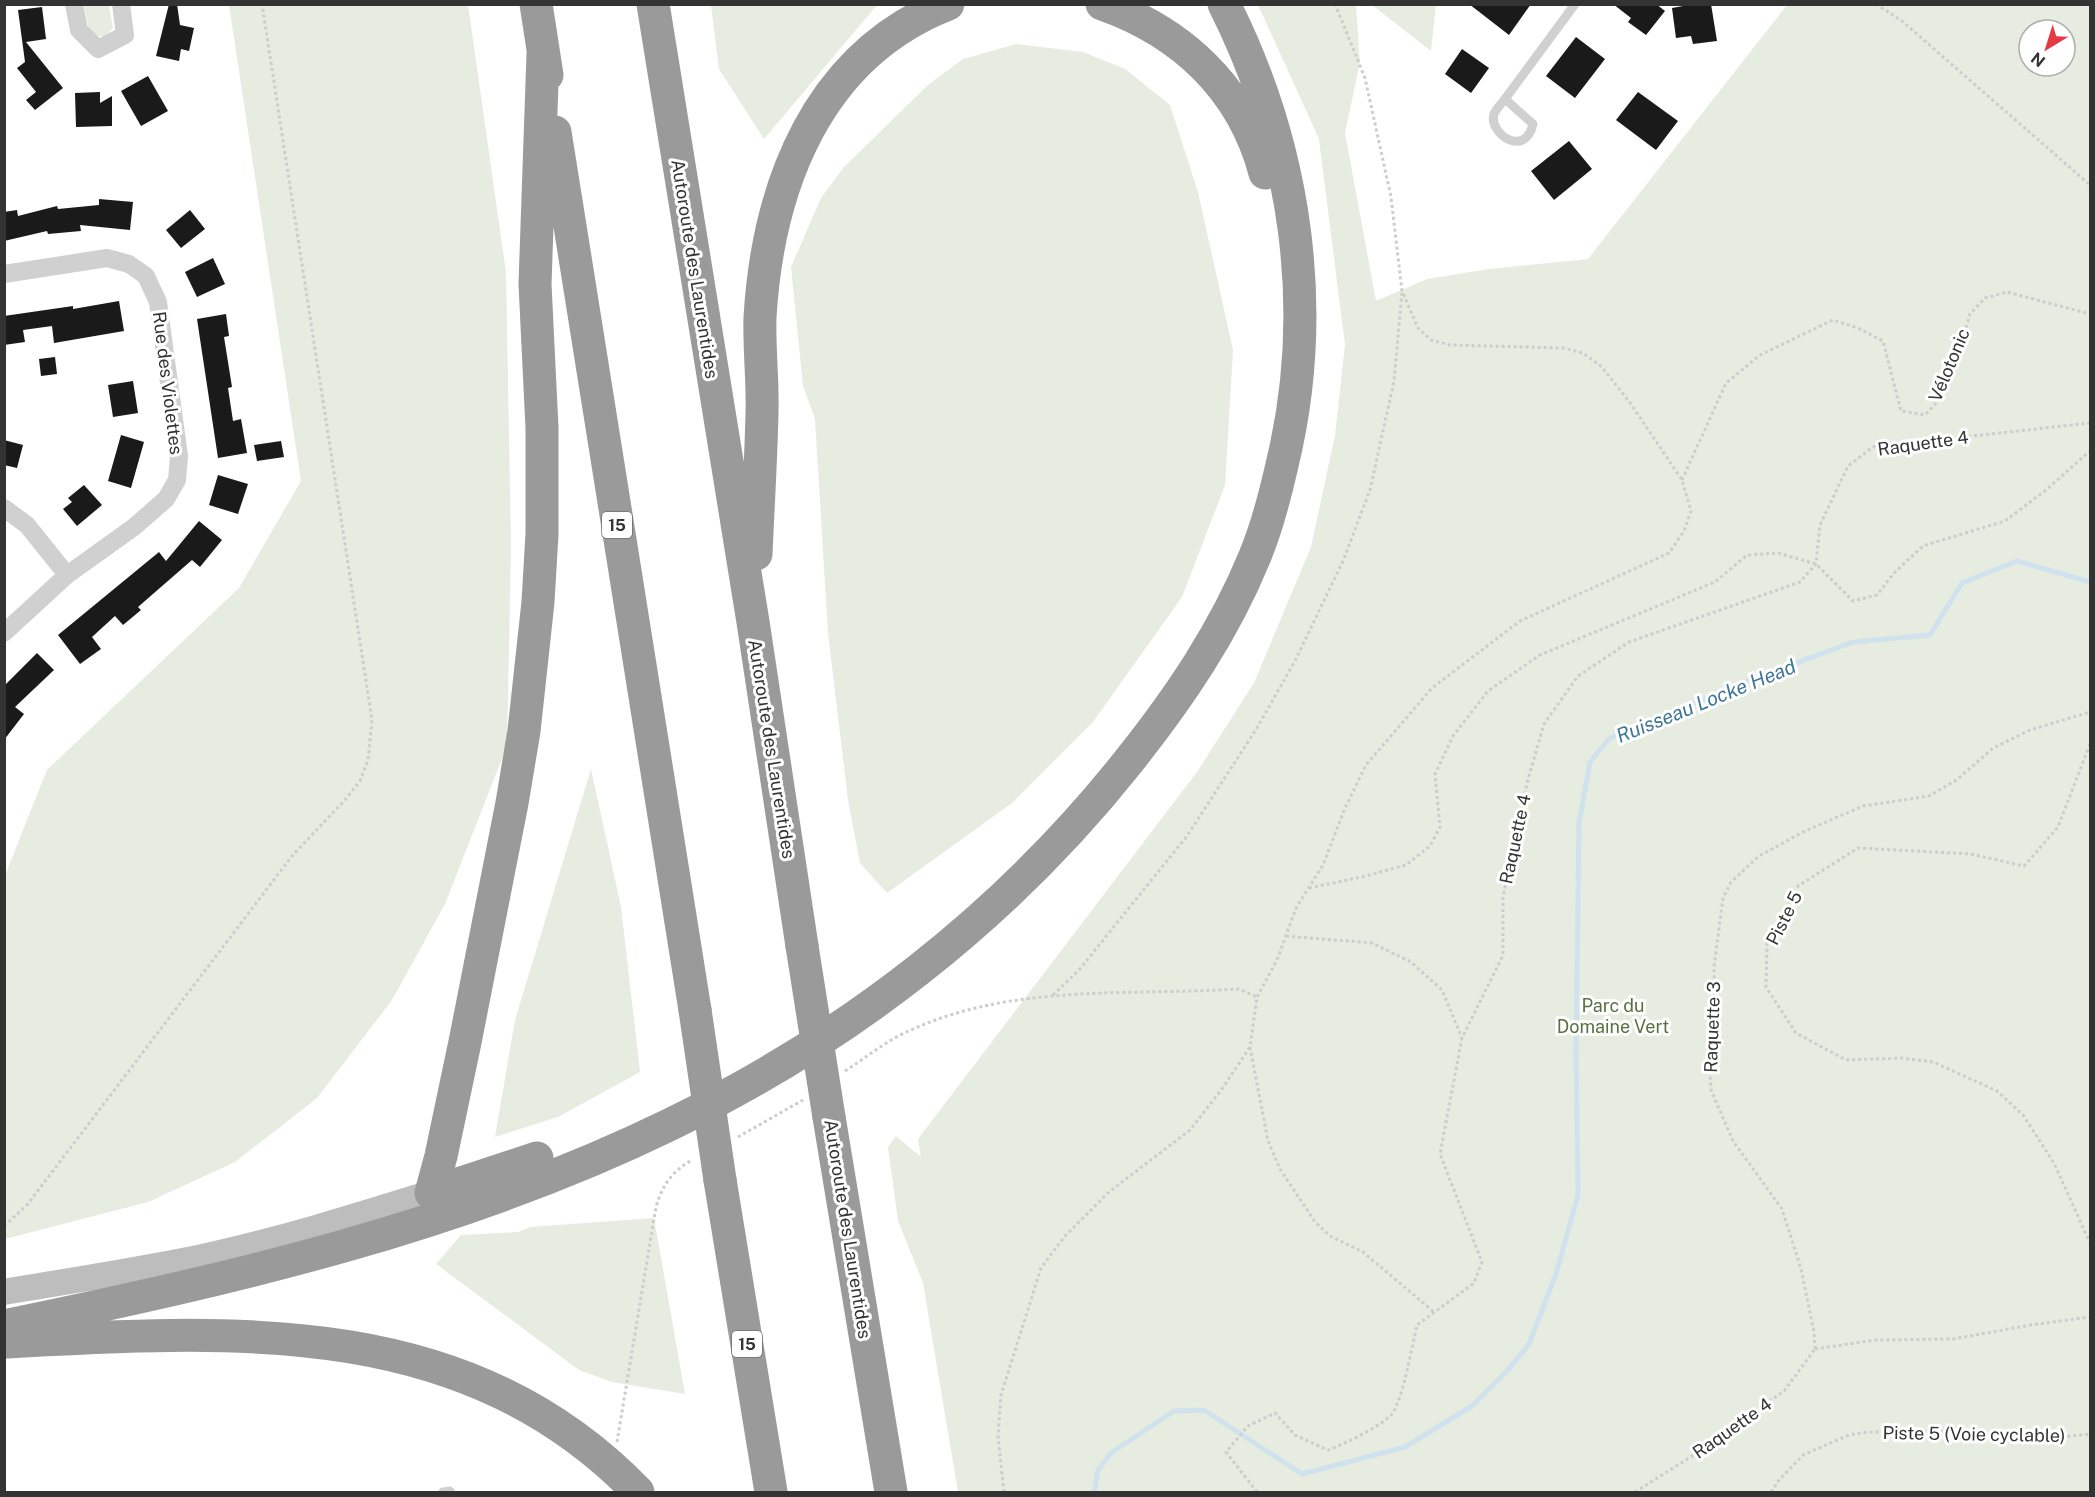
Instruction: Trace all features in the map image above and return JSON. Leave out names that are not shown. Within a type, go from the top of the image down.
[{"type":"highway","name":"15","points":[[536,4],[695,1010],[711,1168],[771,1492]]},
{"type":"highway","name":"Autoroute des Laurentides","points":[[653,4],[753,622],[802,946],[818,1107],[891,1492]]},
{"type":"highway","points":[[753,622],[762,411],[760,319],[766,260],[780,198],[803,138],[837,84],[868,52],[899,28],[948,4]]},
{"type":"highway","points":[[430,1193],[556,1151],[654,1109],[761,1054],[865,988],[961,912],[1015,861],[1115,750],[1172,674],[1191,644],[1217,595],[1238,545],[1256,493],[1273,418],[1279,372],[1281,322],[1274,212],[1257,146],[1223,87],[1191,53],[1175,40],[1134,17],[1102,4]]},
{"type":"highway","points":[[4,1326],[230,1276],[352,1243],[465,1208],[563,1172],[662,1129],[787,1063],[895,989],[981,918],[1069,832],[1165,716],[1221,628],[1256,555],[1274,502],[1287,445],[1299,360],[1301,309],[1294,217],[1283,163],[1269,115],[1246,53],[1224,4]]},
{"type":"highway","points":[[430,1193],[441,1156],[465,1042],[512,803],[524,730],[538,602],[543,450],[535,284],[543,54]]},
{"type":"highway","points":[[4,1342],[118,1336],[250,1337],[324,1342],[379,1351],[463,1376],[514,1399],[582,1442],[638,1492]]},
{"type":"main road","points":[[4,1292],[135,1270],[222,1252],[324,1226],[430,1193]]},
{"type":"street","points":[[74,4],[79,30],[98,49],[125,35],[121,4]]},
{"type":"street","name":"Rue des Violettes","points":[[4,274],[107,258],[129,264],[146,276],[158,302],[178,456],[177,480],[166,499],[134,527],[67,575],[4,633]]},
{"type":"street","points":[[4,508],[27,525],[67,575]]},
{"type":"lane","points":[[1505,99],[1533,124],[1531,135],[1524,140],[1512,141],[1502,136],[1494,124],[1494,115],[1505,99],[1575,4]]},
{"type":"path","points":[[4,1226],[27,1205],[292,856],[360,781],[368,760],[372,720],[262,4]]},
{"type":"path","points":[[1053,996],[1079,970],[1187,836],[1257,728],[1296,659],[1343,561],[1370,490],[1394,381],[1402,291],[1391,197],[1365,78],[1335,4]]},
{"type":"path","points":[[1876,4],[1902,21],[2091,185]]},
{"type":"path","points":[[1402,291],[1418,328],[1431,340],[1450,345],[1563,348],[1582,353],[1602,367],[1631,404],[1682,480],[1691,511],[1684,531],[1669,553],[1520,621],[1432,688],[1366,765],[1345,808],[1323,865],[1296,908],[1277,960],[1257,997],[1250,1047],[1268,1141],[1280,1169],[1315,1222],[1330,1236],[1363,1252],[1434,1312]]},
{"type":"path","name":"Vélotonic","points":[[1682,480],[1726,383],[1760,355],[1833,320],[1858,328],[1883,341],[1901,411],[1925,415],[1937,402],[1958,353],[1970,314],[1985,298],[2007,292],[2091,314]]},
{"type":"path","name":"Raquette 4","points":[[1257,1492],[1226,1452],[1248,1426],[1275,1413],[1294,1435],[1328,1450],[1344,1445],[1391,1416],[1398,1404],[1417,1325],[1474,1283],[1482,1262],[1440,1154],[1462,1038],[1503,955],[1503,897],[1527,783],[1544,724],[1578,676],[1629,642],[1800,582],[1816,564],[1820,525],[1848,466],[1873,447],[2091,423]]},
{"type":"path","points":[[1309,888],[1406,865],[1430,846],[1440,826],[1435,774],[1453,736],[1488,691],[1540,655],[1715,582],[1747,555],[1778,553],[1816,564],[1853,601],[1876,595],[1894,573],[1923,546],[2005,521],[2046,490],[2091,451]]},
{"type":"path","name":"Raquette 3","points":[[1815,1349],[1814,1332],[1801,1269],[1782,1209],[1733,1141],[1711,1090],[1709,1055],[1715,1019],[1714,967],[1723,898],[1731,882],[1759,856],[1803,832],[1863,806],[1929,796],[1958,779],[1994,748],[2030,730],[2091,712]]},
{"type":"path","name":"Piste 5","points":[[2091,744],[2058,827],[2024,866],[1971,854],[1858,848],[1798,886],[1767,943],[1766,987],[1796,1033],[1846,1060],[1902,1058],[1933,1062],[1997,1091],[2023,1115],[2054,1163],[2091,1243]]},
{"type":"path","points":[[1286,936],[1372,943],[1411,962],[1442,990],[1462,1038]]},
{"type":"path","points":[[845,1072],[903,1034],[951,1014],[1019,999],[1239,989],[1257,997]]},
{"type":"path","points":[[1004,1492],[998,1437],[1001,1395],[1041,1268],[1065,1236],[1109,1192],[1190,1130],[1222,1089],[1250,1047]]},
{"type":"path","points":[[730,1141],[778,1116],[818,1107]]},
{"type":"path","points":[[617,1444],[656,1207],[663,1187],[671,1175],[684,1164],[711,1168]]},
{"type":"path","points":[[1815,1349],[1875,1340],[1953,1339],[2091,1317]]},
{"type":"path","name":"Raquette 4","points":[[1635,1492],[1697,1453],[1784,1391],[1815,1349]]},
{"type":"path","name":"Piste 5 (Voie cyclable)","points":[[1771,1492],[1803,1455],[1849,1435],[1868,1432],[1949,1431],[2062,1437],[2091,1434]]},
{"type":"green space","points":[[711,4],[877,5],[764,139],[719,69]]},
{"type":"green space","points":[[84,5],[109,5],[113,28],[106,36],[96,36],[88,26]]},
{"type":"green space","points":[[229,5],[468,5],[506,272],[511,548],[507,746],[445,904],[392,1000],[317,1098],[235,1162],[148,1202],[5,1239],[4,878],[47,770],[239,588],[301,481]]},
{"type":"green space","name":"Parc du Domaine Vert","points":[[1258,5],[1356,5],[1360,62],[1345,133],[1376,301],[1427,279],[1489,269],[1588,259],[1787,5],[2090,5],[2090,1492],[958,1492],[923,1283],[898,1221],[888,1147],[896,1136],[921,1157],[918,1139],[1197,772],[1254,683],[1311,547],[1335,435],[1345,345],[1319,139]]},
{"type":"green space","points":[[1372,5],[1436,5],[1431,51]]},
{"type":"green space","points":[[1016,44],[1083,52],[1125,69],[1170,105],[1198,192],[1233,350],[1225,485],[1182,597],[1093,722],[1012,803],[887,893],[860,863],[848,800],[828,633],[815,419],[803,386],[791,267],[821,198],[844,167],[928,85],[963,59]]},
{"type":"green space","points":[[591,769],[621,907],[640,1072],[558,1117],[495,1137],[515,1020]]},
{"type":"green space","points":[[654,1218],[685,1394],[612,1382],[579,1370],[436,1264],[461,1235],[518,1232],[530,1227]]},
{"type":"building","points":[[169,4],[177,4],[180,25],[194,28],[189,51],[181,49],[179,61],[156,56]]},
{"type":"building","points":[[1469,4],[1531,4],[1509,35]]},
{"type":"building","points":[[1613,4],[1656,4],[1665,11],[1646,35],[1628,22],[1631,18]]},
{"type":"building","points":[[1711,4],[1717,41],[1693,44],[1691,36],[1676,38],[1672,8]]},
{"type":"building","points":[[42,7],[46,39],[26,42],[63,88],[35,110],[26,100],[36,92],[17,68],[25,62],[18,10]]},
{"type":"building","points":[[1576,37],[1605,59],[1575,98],[1546,76]]},
{"type":"building","points":[[1462,49],[1489,68],[1471,93],[1445,74]]},
{"type":"building","points":[[148,76],[168,111],[141,126],[121,91]]},
{"type":"building","points":[[100,92],[100,103],[112,96],[112,126],[76,127],[75,93]]},
{"type":"building","points":[[1638,92],[1678,121],[1656,150],[1616,120]]},
{"type":"building","points":[[1569,141],[1592,169],[1554,200],[1531,171]]},
{"type":"building","points":[[99,199],[133,202],[130,230],[80,225],[81,231],[48,234],[47,231],[4,241],[4,212],[17,210],[18,216],[57,206],[58,209],[99,205]]},
{"type":"building","points":[[190,210],[205,229],[181,248],[166,230]]},
{"type":"building","points":[[213,258],[225,284],[197,297],[185,272]]},
{"type":"building","points":[[119,301],[124,331],[54,343],[52,326],[23,330],[25,342],[4,345],[4,316],[73,306],[73,309]]},
{"type":"building","points":[[226,314],[229,336],[224,337],[232,387],[228,388],[233,421],[241,419],[247,453],[218,458],[197,319]]},
{"type":"building","points":[[55,357],[57,374],[41,376],[39,359]]},
{"type":"building","points":[[133,381],[138,413],[113,417],[108,385]]},
{"type":"building","points":[[121,435],[144,442],[131,488],[108,481]]},
{"type":"building","points":[[4,440],[23,445],[17,468],[4,465]]},
{"type":"building","points":[[281,441],[284,457],[257,461],[254,445]]},
{"type":"building","points":[[218,475],[248,484],[238,514],[209,505]]},
{"type":"building","points":[[84,485],[102,505],[77,526],[63,509],[72,502],[68,498]]},
{"type":"building","points":[[199,521],[222,540],[200,567],[192,560],[138,607],[141,610],[123,625],[115,616],[92,637],[101,649],[80,664],[58,635],[159,552],[166,561]]},
{"type":"building","points":[[37,653],[54,670],[15,707],[24,714],[4,740],[4,686]]},
{"type":"waterway","name":"Ruisseau Locke Head","points":[[1094,1492],[1098,1470],[1111,1453],[1174,1411],[1204,1410],[1302,1474],[1405,1447],[1472,1406],[1507,1371],[1529,1344],[1556,1274],[1578,1195],[1576,1049],[1579,823],[1590,762],[1610,738],[1753,679],[1853,642],[1930,635],[1962,583],[2017,561],[2090,582]]}]
